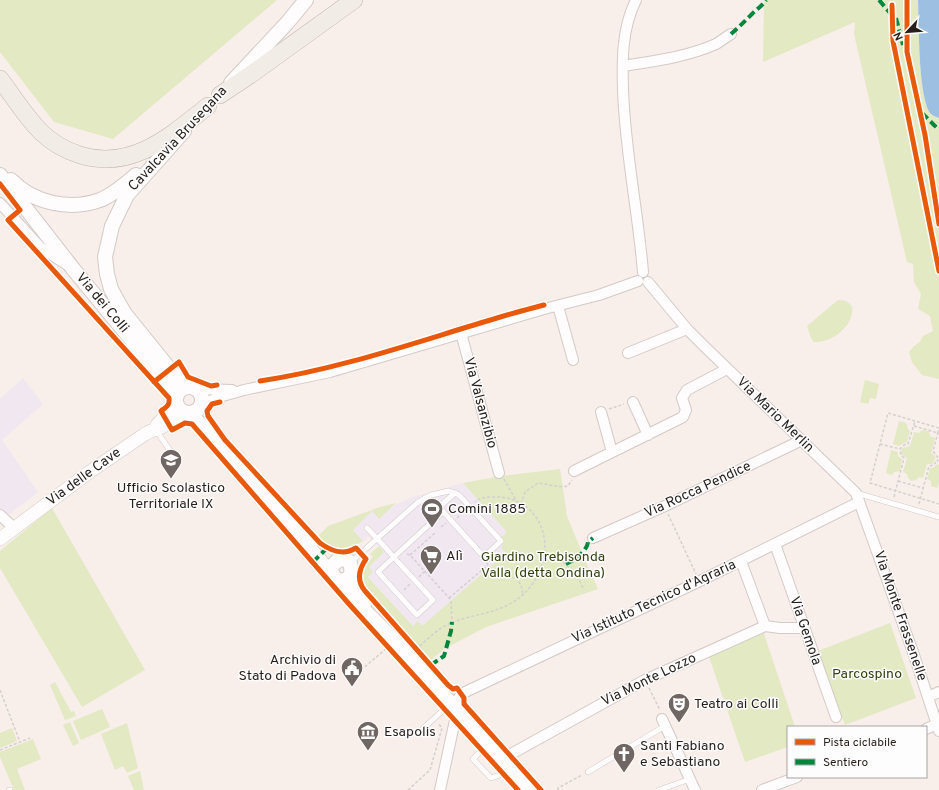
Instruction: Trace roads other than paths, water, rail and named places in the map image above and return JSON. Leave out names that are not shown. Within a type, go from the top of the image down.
[{"type":"highway","points":[[0,78],[30,119],[50,141],[72,152],[87,157],[99,159],[122,158],[142,152],[170,137],[214,100],[354,0]]},
{"type":"main road","name":"Cavalcavia Brusegana","points":[[146,340],[125,314],[111,289],[105,257],[112,226],[127,195],[167,149],[287,23],[306,0]]},
{"type":"main road","points":[[0,166],[12,181],[24,191],[37,198],[62,205],[80,204],[101,200],[116,191],[167,149]]},
{"type":"main road","points":[[0,175],[74,270]]},
{"type":"main road","name":"Via dei Colli","points":[[74,270],[167,382],[173,390],[178,407],[182,412],[195,410],[214,438],[275,509],[304,540],[389,641],[452,705],[529,790]]},
{"type":"main road","name":"Via dei Colli","points":[[146,340],[180,382],[193,388]]},
{"type":"main road","points":[[176,399],[180,390],[193,388],[203,399],[195,410]]},
{"type":"main road","name":"Via dei Colli","points":[[303,540],[322,553],[346,565],[356,589],[389,641]]},
{"type":"main road","points":[[346,565],[347,579],[340,581],[334,577],[332,566],[346,565]]},
{"type":"street","points":[[195,410],[219,398],[244,390],[330,372],[461,333],[599,295],[643,278],[628,159],[623,66],[626,27],[631,10],[636,0]]},
{"type":"street","points":[[623,66],[668,58],[696,51],[717,44],[731,34]]},
{"type":"street","name":"Via dei Colli","points":[[0,203],[40,248],[74,270]]},
{"type":"street","points":[[16,221],[22,223],[25,222],[29,217],[28,211]]},
{"type":"street","name":"Via Mario Merlin","points":[[643,278],[687,329],[802,440],[857,498]]},
{"type":"street","points":[[558,306],[573,360]]},
{"type":"street","points":[[628,354],[687,329]]},
{"type":"street","name":"Via Valsanzibio","points":[[461,333],[499,473]]},
{"type":"street","points":[[574,471],[683,417],[686,410],[682,398],[687,390],[728,369]]},
{"type":"street","points":[[193,388],[244,390]]},
{"type":"street","name":"Via delle Cave","points":[[0,539],[88,473],[155,428],[172,408],[176,399]]},
{"type":"street","points":[[633,402],[648,435]]},
{"type":"street","name":"Via delle Cave","points":[[155,428],[164,426],[195,410]]},
{"type":"street","points":[[601,412],[612,452]]},
{"type":"street","name":"Via Rocca Pendice","points":[[593,538],[802,440]]},
{"type":"street","name":"Via Istituto Tecnico d'Agraria","points":[[452,705],[461,694],[468,690],[741,561],[775,544],[857,498]]},
{"type":"street","name":"Via Monte Frassenelle","points":[[857,498],[938,728]]},
{"type":"street","points":[[0,514],[14,528]]},
{"type":"street","name":"Via Gemola","points":[[775,544],[836,717]]},
{"type":"street","points":[[741,561],[765,626]]},
{"type":"street","name":"Via Monte Lozzo","points":[[507,765],[511,754],[645,680],[765,626],[780,628],[804,628]]},
{"type":"street","points":[[928,697],[939,692]]},
{"type":"street","points":[[440,790],[455,720],[452,705]]},
{"type":"street","points":[[664,723],[695,790]]},
{"type":"street","points":[[927,729],[938,728]]},
{"type":"street","points":[[762,790],[794,778]]},
{"type":"lane","points":[[155,428],[171,452]]},
{"type":"lane","points":[[346,565],[404,514],[425,498],[449,491],[459,495],[500,541],[484,557],[438,507],[425,498]]},
{"type":"lane","points":[[438,507],[454,492]]},
{"type":"lane","points":[[857,498],[893,504],[939,517]]},
{"type":"lane","points":[[367,528],[377,538],[394,557],[433,600],[417,615],[378,572],[394,557],[443,512]]},
{"type":"lane","points":[[418,733],[452,705]]},
{"type":"lane","points":[[588,772],[664,723]]},
{"type":"lane","points":[[488,744],[473,759],[491,778],[503,774],[507,765]]},
{"type":"lane","points":[[659,790],[690,778]]},
{"type":"water","points":[[918,0],[939,0],[939,118],[931,114],[927,106],[921,77]]},
{"type":"place","name":"Ufficio Scolastico Territoriale IX","points":[[171,480]]},
{"type":"place","name":"Comini 1885","points":[[432,528]]},
{"type":"place","name":"Alì","points":[[431,576]]},
{"type":"place","name":"Archivio di Stato di Padova","points":[[352,688]]},
{"type":"place","name":"Teatro ai Colli","points":[[679,724]]},
{"type":"place","name":"Esapolis","points":[[368,752]]},
{"type":"place","name":"Santi Fabiano e Sebastiano","points":[[624,774]]},
{"type":"park label","name":"Giardino Trebisonda Valla (detta Ondina)","points":[[543,566]]},
{"type":"park label","name":"Parcospino","points":[[867,674]]}]
